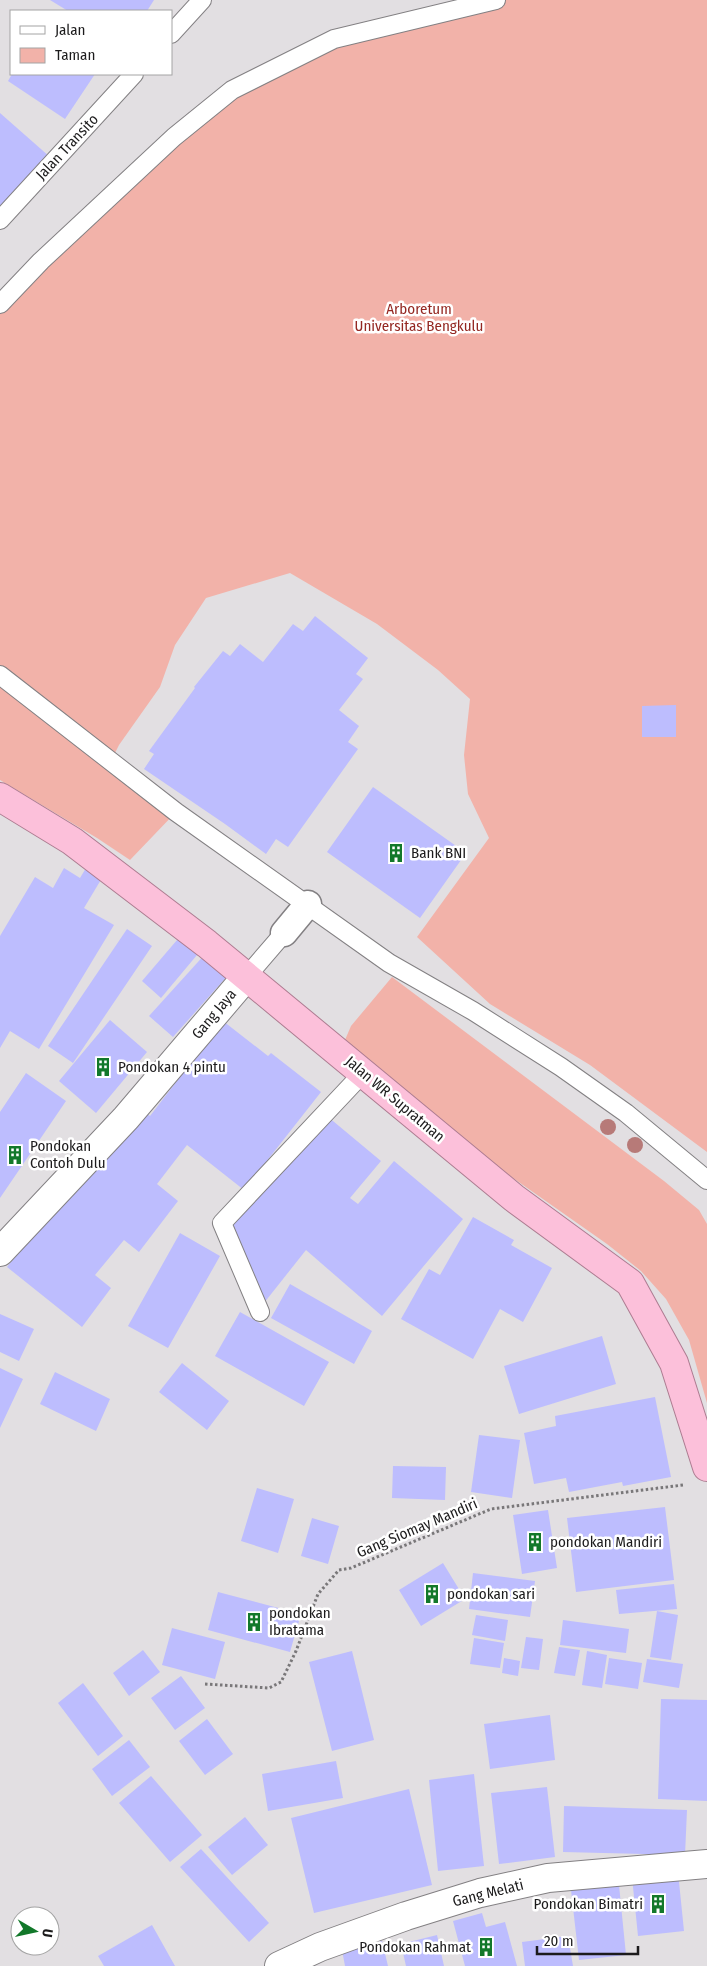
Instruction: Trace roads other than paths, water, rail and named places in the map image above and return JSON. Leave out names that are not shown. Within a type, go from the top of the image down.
[{"type":"highway","name":"Jalan WR Supratman","points":[[0,797],[72,841],[247,976],[514,1198],[630,1283],[674,1363],[706,1460]]},
{"type":"street","points":[[284,933],[308,904]]},
{"type":"street","name":"Gang Jaya","points":[[0,1252],[126,1118],[247,976]]},
{"type":"street","name":"Gang Melati","points":[[279,1966],[320,1947],[406,1916],[480,1893],[548,1878],[707,1864]]},
{"type":"lane","points":[[172,33],[202,0]]},
{"type":"lane","points":[[0,304],[42,261],[174,136],[232,90],[334,39],[496,0]]},
{"type":"lane","name":"Jalan Transito","points":[[0,220],[133,75]]},
{"type":"lane","points":[[0,675],[176,812],[389,963],[473,1011],[561,1067],[626,1113],[707,1180]]},
{"type":"lane","points":[[247,976],[284,933]]},
{"type":"lane","points":[[260,1312],[222,1223],[363,1073]]},
{"type":"place","name":"Bank BNI","points":[[396,853]]},
{"type":"place","name":"Pondokan 4 pintu","points":[[103,1067]]},
{"type":"place","name":"Pondokan Contoh Dulu","points":[[15,1155]]},
{"type":"place","name":"pondokan Mandiri","points":[[535,1542]]},
{"type":"place","name":"pondokan sari","points":[[432,1594]]},
{"type":"place","name":"pondokan Ibratama","points":[[254,1622]]},
{"type":"place","name":"Pondokan Bimatri","points":[[658,1904]]},
{"type":"place","name":"Pondokan Rahmat","points":[[486,1947]]},
{"type":"park label","name":"Arboretum Universitas Bengkulu","points":[[419,318]]}]
